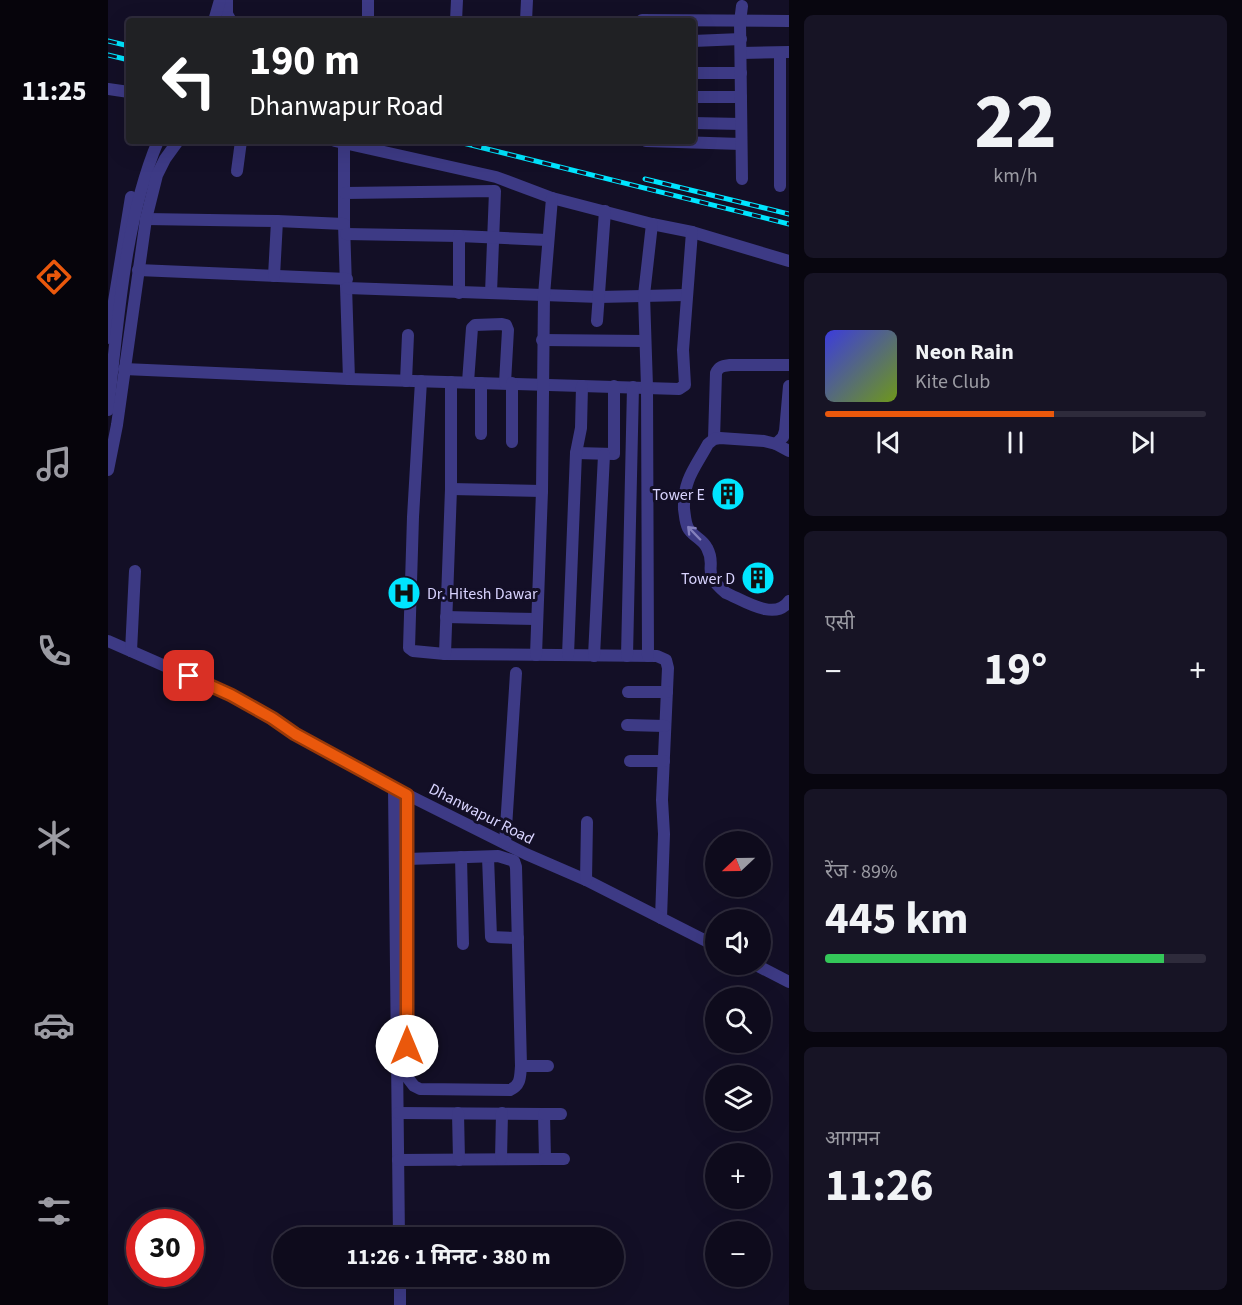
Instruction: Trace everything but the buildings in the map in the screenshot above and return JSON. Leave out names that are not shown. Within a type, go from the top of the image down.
[{"type":"street","points":[[215,18],[220,0]]},
{"type":"street","points":[[227,0],[229,18]]},
{"type":"street","points":[[368,0],[368,18]]},
{"type":"street","points":[[456,0],[456,18]]},
{"type":"street","points":[[526,18],[527,0]]},
{"type":"street","points":[[742,6],[740,22],[742,179]]},
{"type":"street","points":[[696,21],[789,21]]},
{"type":"street","points":[[696,41],[741,39]]},
{"type":"street","points":[[741,53],[784,52],[780,186]]},
{"type":"street","points":[[696,73],[741,73]]},
{"type":"street","points":[[108,89],[126,92]]},
{"type":"street","points":[[696,98],[741,97]]},
{"type":"street","points":[[696,123],[741,124]]},
{"type":"street","points":[[696,143],[741,144]]},
{"type":"street","points":[[108,338],[130,198],[150,144]]},
{"type":"street","points":[[108,410],[126,270],[138,201],[147,169],[158,144]]},
{"type":"street","points":[[108,470],[146,219],[157,175],[176,144]]},
{"type":"street","points":[[237,171],[241,144]]},
{"type":"street","points":[[340,144],[345,193],[349,379]]},
{"type":"street","points":[[349,144],[496,177],[552,198],[692,232],[789,261]]},
{"type":"street","points":[[491,293],[496,177]]},
{"type":"street","points":[[345,193],[495,191]]},
{"type":"street","points":[[536,655],[542,491],[544,384],[542,340],[552,198]]},
{"type":"street","points":[[597,321],[605,211]]},
{"type":"street","points":[[146,219],[277,220],[345,229],[548,240]]},
{"type":"street","points":[[274,276],[277,220]]},
{"type":"street","points":[[648,656],[647,387],[644,295],[652,224]]},
{"type":"street","points":[[124,369],[349,379],[679,389],[685,385],[683,350],[692,232]]},
{"type":"street","points":[[459,236],[459,293]]},
{"type":"street","points":[[138,270],[274,276],[459,293],[599,297],[686,295]]},
{"type":"street","points":[[111,314],[132,311]]},
{"type":"street","points":[[481,435],[472,328],[475,325],[502,324],[506,325],[507,330],[512,442]]},
{"type":"street","points":[[406,381],[408,335]]},
{"type":"street","points":[[542,340],[645,341]]},
{"type":"street","points":[[714,439],[718,369],[730,365],[789,365]]},
{"type":"street","points":[[422,381],[413,517],[409,648],[413,651],[445,654],[657,656],[666,660],[668,668],[661,918]]},
{"type":"street","points":[[445,654],[451,489],[451,382]]},
{"type":"street","points":[[568,655],[576,453],[581,428],[582,386]]},
{"type":"street","points":[[576,453],[611,455],[615,451],[614,386]]},
{"type":"street","points":[[776,444],[785,431],[789,386]]},
{"type":"street","points":[[627,656],[633,387]]},
{"type":"street","points":[[789,451],[764,441],[714,439],[708,444],[684,492],[687,527],[708,548],[710,574],[713,581],[726,593],[771,611],[781,609],[789,601]]},
{"type":"street","points":[[594,656],[604,455]]},
{"type":"street","points":[[451,489],[542,491]]},
{"type":"street","points":[[131,651],[135,571]]},
{"type":"street","points":[[446,617],[536,619]]},
{"type":"street","name":"Dhanwapur Road","points":[[108,641],[231,695],[295,734],[407,795],[586,880],[705,940]]},
{"type":"street","points":[[516,673],[502,842],[493,857],[491,937],[518,938]]},
{"type":"street","points":[[628,692],[667,692]]},
{"type":"street","points":[[627,725],[666,726]]},
{"type":"street","points":[[630,761],[664,762]]},
{"type":"street","points":[[394,788],[399,1227]]},
{"type":"street","points":[[407,795],[406,1069],[410,1082],[420,1089],[510,1090],[520,1082],[521,1066],[514,861],[493,857],[407,859]]},
{"type":"street","points":[[586,880],[587,822]]},
{"type":"street","points":[[461,857],[463,944]]},
{"type":"street","points":[[771,973],[789,982]]},
{"type":"street","points":[[521,1066],[548,1066]]},
{"type":"street","points":[[398,1113],[561,1114]]},
{"type":"street","points":[[458,1113],[459,1160]]},
{"type":"street","points":[[501,1159],[502,1113]]},
{"type":"street","points":[[544,1114],[545,1159]]},
{"type":"street","points":[[398,1160],[564,1159]]},
{"type":"street","points":[[400,1287],[400,1305]]},
{"type":"railway","points":[[108,41],[126,45]]},
{"type":"railway","points":[[108,55],[126,59]]},
{"type":"railway","points":[[467,144],[789,224]]},
{"type":"railway","points":[[645,179],[789,214]]},
{"type":"place","name":"Tower E","points":[[728,494]]},
{"type":"place","name":"Tower D","points":[[758,578]]},
{"type":"place","name":"Dr. Hitesh Dawar","points":[[404,593]]},
{"type":"route","points":[[189,676],[231,695],[295,734],[407,795],[407,1046]]}]
